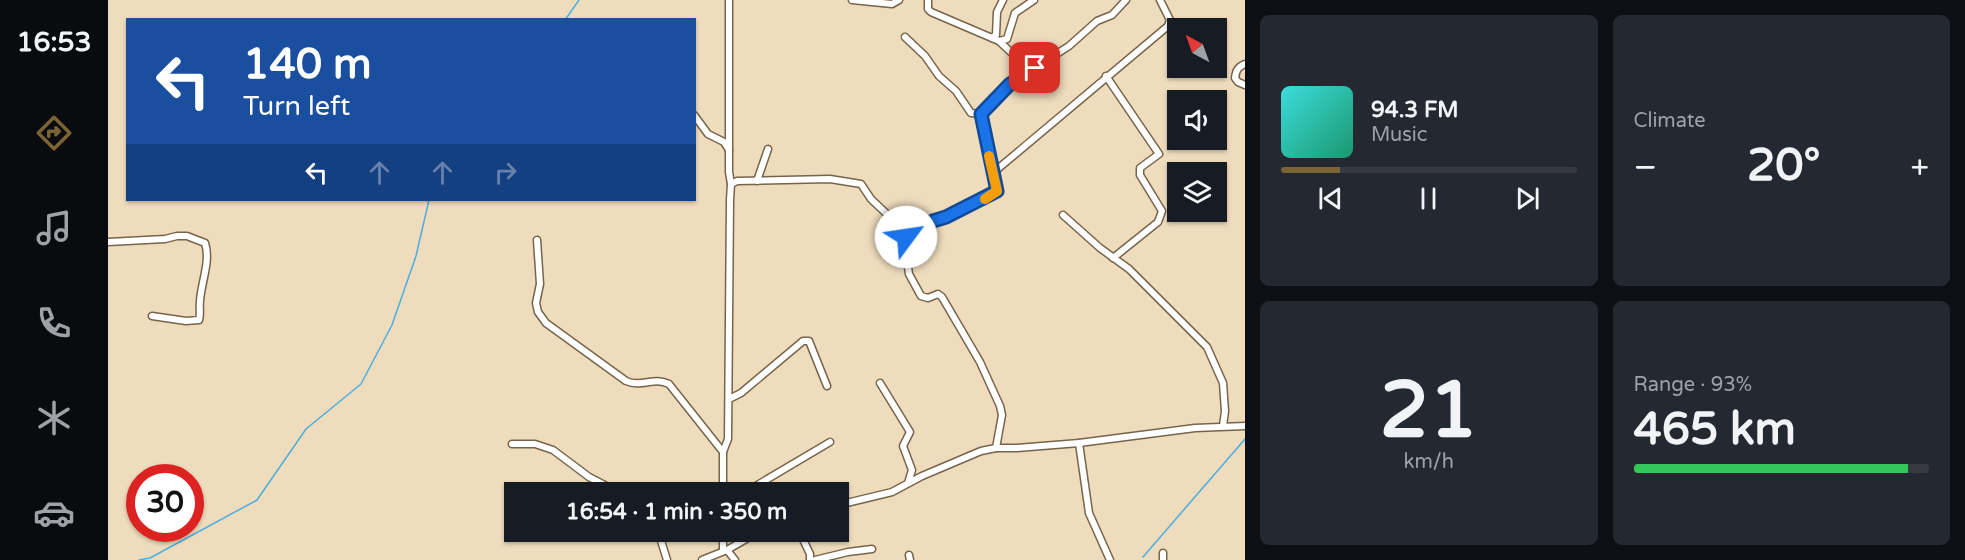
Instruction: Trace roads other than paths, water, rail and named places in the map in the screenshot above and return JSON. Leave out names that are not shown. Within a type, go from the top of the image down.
[{"type":"street","points":[[723,482],[723,452],[729,439],[731,184],[729,172],[729,0]]},
{"type":"street","points":[[852,0],[892,4],[899,0]]},
{"type":"street","points":[[928,0],[928,9],[931,12],[996,40],[1008,48],[1029,72]]},
{"type":"street","points":[[996,40],[997,12],[1003,0]]},
{"type":"street","points":[[996,40],[1006,39],[1015,13],[1034,0]]},
{"type":"street","points":[[981,114],[1010,84],[1069,46],[1097,21],[1112,15],[1126,0]]},
{"type":"street","points":[[994,172],[1168,26],[1170,20],[1160,0]]},
{"type":"street","points":[[906,37],[925,56],[939,76],[956,91],[971,113],[981,114]]},
{"type":"street","points":[[1245,64],[1236,70],[1235,78],[1245,85]]},
{"type":"street","points":[[1106,76],[1159,154],[1140,168],[1140,175],[1162,211],[1158,222],[1113,258]]},
{"type":"street","points":[[906,237],[933,221],[946,217],[997,191],[981,114]]},
{"type":"street","points":[[696,118],[708,134],[724,142],[730,151]]},
{"type":"street","points":[[757,181],[768,148]]},
{"type":"street","points":[[731,184],[737,181],[830,179],[861,184],[871,199],[906,237],[909,274],[913,282],[924,298],[938,294],[942,297],[980,362],[1002,415],[996,448]]},
{"type":"street","points":[[1063,215],[1153,291],[1211,353],[1223,383],[1225,411],[1223,426]]},
{"type":"street","points":[[108,242],[187,236],[205,243],[206,272],[202,285],[199,320],[186,321],[152,316]]},
{"type":"street","points":[[537,240],[540,284],[536,303],[538,312],[546,323],[626,381],[634,384],[661,380],[669,384],[723,452]]},
{"type":"street","points":[[729,399],[741,393],[803,341],[809,341],[827,386]]},
{"type":"street","points":[[880,383],[910,432],[903,446],[912,470],[908,484]]},
{"type":"street","points":[[849,502],[892,492],[981,451],[996,448],[1079,443],[1223,426],[1245,426]]},
{"type":"street","points":[[762,482],[830,442]]},
{"type":"street","points":[[1079,443],[1085,481]]},
{"type":"street","points":[[1079,443],[1089,513],[1110,560]]},
{"type":"street","points":[[512,444],[535,444],[553,450],[599,482]]},
{"type":"street","points":[[662,542],[668,560]]},
{"type":"street","points":[[724,542],[725,551],[735,560]]},
{"type":"street","points":[[702,560],[741,542]]},
{"type":"street","points":[[804,542],[810,560]]},
{"type":"street","points":[[815,560],[872,549]]},
{"type":"waterway","points":[[566,18],[579,0]]},
{"type":"waterway","points":[[139,560],[150,558],[257,500],[306,429],[361,384],[392,325],[416,256],[429,201]]},
{"type":"waterway","points":[[1143,557],[1245,439]]}]
